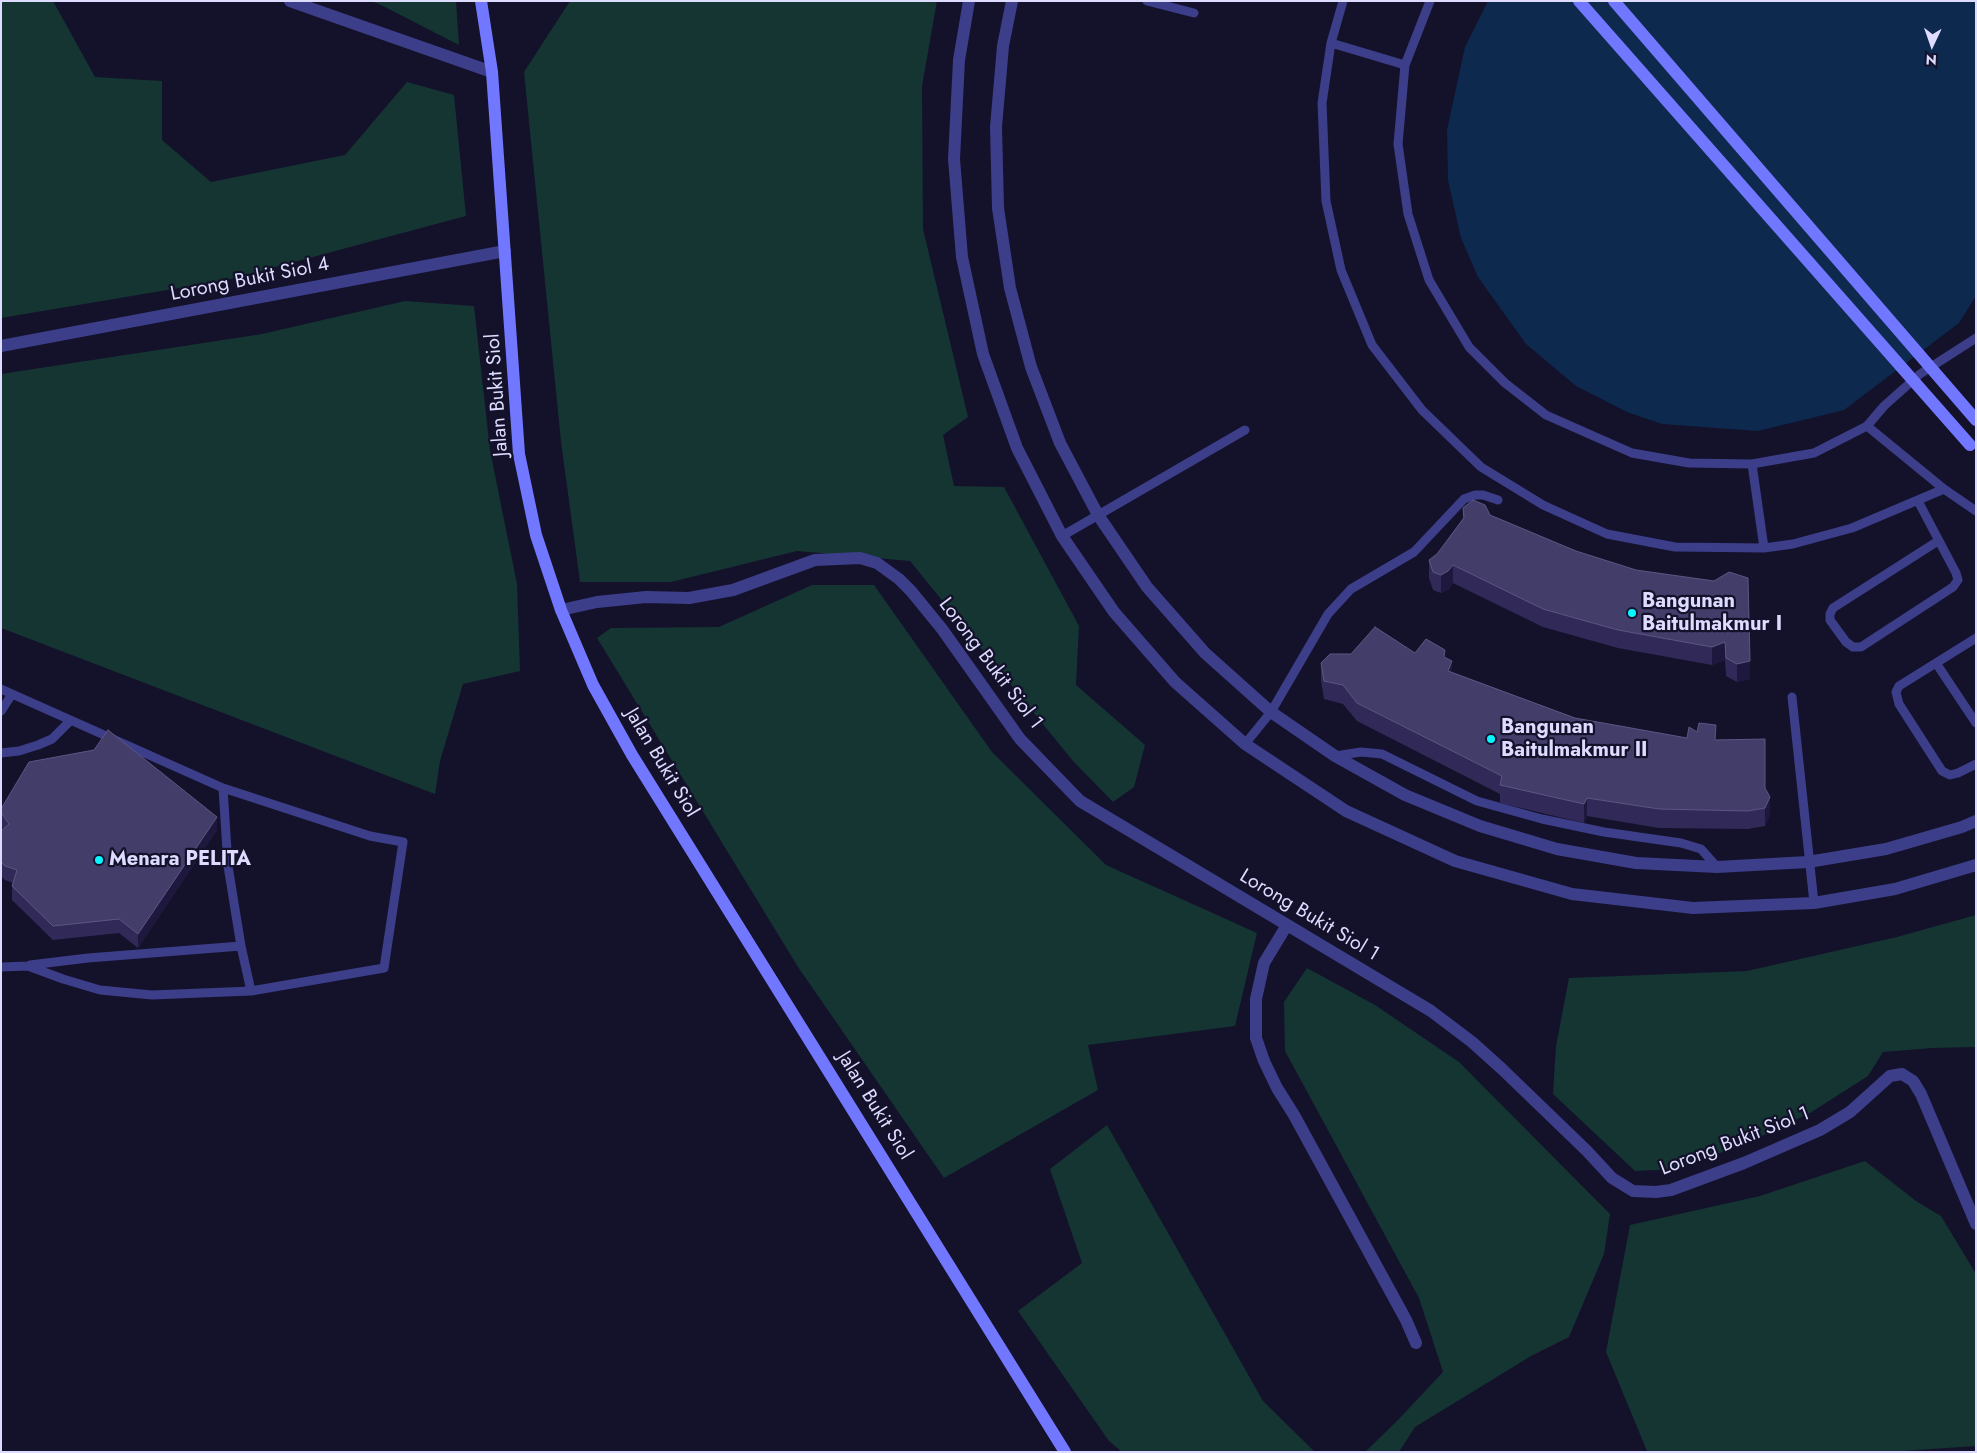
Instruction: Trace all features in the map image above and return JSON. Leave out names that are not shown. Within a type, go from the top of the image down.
[{"type":"street","points":[[290,1],[492,72]]},
{"type":"street","name":"Jalan Bukit Siol","points":[[481,1],[492,72],[520,454],[536,535],[561,610],[593,685],[632,755],[1065,1452]]},
{"type":"street","points":[[969,1],[959,60],[954,159],[962,258],[983,354],[1016,448],[1062,536],[1114,612],[1175,682],[1245,744],[1346,811],[1456,861],[1572,894],[1693,908],[1814,903],[1895,889],[1976,865]]},
{"type":"street","points":[[1012,1],[1003,46],[996,127],[998,208],[1010,288],[1031,367],[1060,443],[1098,515],[1147,587],[1205,653],[1271,712],[1335,756],[1405,795],[1480,826],[1557,848],[1636,862],[1717,867],[1808,862],[1886,849],[1976,821]]},
{"type":"street","points":[[1579,1],[1973,450]]},
{"type":"street","points":[[1614,1],[1976,420]]},
{"type":"street","name":"Lorong Bukit Siol 4","points":[[1,346],[506,251]]},
{"type":"street","name":"Lorong Bukit Siol 1","points":[[561,610],[597,602],[646,597],[689,598],[733,590],[816,560],[860,558],[877,563],[899,579],[911,591],[942,629],[1020,739],[1080,801],[1431,1011],[1502,1069],[1587,1151],[1612,1178],[1633,1190],[1656,1192],[1671,1190],[1744,1163],[1820,1130],[1850,1112],[1890,1076],[1902,1074],[1914,1080],[1921,1094],[1976,1224]]},
{"type":"street","points":[[1287,924],[1264,963],[1256,999],[1256,1038],[1264,1061],[1278,1088],[1406,1320],[1416,1343]]},
{"type":"lane","points":[[1147,1],[1194,14]]},
{"type":"lane","points":[[1343,1],[1331,43],[1322,103],[1326,201],[1341,270],[1372,345],[1422,410],[1480,468],[1543,505],[1607,534],[1675,547],[1764,548],[1793,544],[1852,528],[1944,489]]},
{"type":"lane","points":[[1430,1],[1405,64],[1398,144],[1408,214],[1429,280],[1469,347],[1505,383],[1546,415],[1632,453],[1689,464],[1752,464],[1814,453],[1867,426],[1884,406],[1920,374],[1976,338]]},
{"type":"lane","points":[[1331,43],[1405,64]]},
{"type":"lane","points":[[1867,426],[1944,489],[1976,511]]},
{"type":"lane","points":[[1062,536],[1246,430]]},
{"type":"lane","points":[[1752,464],[1764,548]]},
{"type":"lane","points":[[1245,744],[1271,712],[1328,614],[1351,589],[1414,552],[1464,499],[1475,495],[1483,495],[1498,500]]},
{"type":"lane","points":[[1918,501],[1958,580],[1953,588],[1860,647],[1853,647],[1846,642],[1830,620],[1833,608],[1938,541]]},
{"type":"lane","points":[[1976,638],[1899,686],[1896,692],[1899,704],[1942,771],[1950,775],[1976,764]]},
{"type":"lane","points":[[1936,663],[1976,723]]},
{"type":"lane","points":[[1,689],[223,788],[370,836],[403,842],[384,968],[250,990],[152,995],[100,990],[28,966]]},
{"type":"lane","points":[[1,711],[12,694]]},
{"type":"lane","points":[[1792,697],[1808,862],[1814,903]]},
{"type":"lane","points":[[1,753],[38,746],[52,738],[70,721]]},
{"type":"lane","points":[[1335,756],[1361,752],[1382,754],[1477,802],[1542,819],[1604,832],[1681,843],[1701,848],[1717,867]]},
{"type":"lane","points":[[223,788],[228,866],[250,990]]},
{"type":"lane","points":[[1,967],[241,946]]},
{"type":"green space","points":[[1,1],[53,1],[95,77],[162,81],[162,140],[211,182],[345,155],[407,82],[454,95],[466,216],[227,280],[1,318]]},
{"type":"green space","points":[[371,1],[456,1],[459,45],[381,5]]},
{"type":"green space","points":[[570,1],[937,1],[922,86],[923,229],[968,417],[943,435],[954,486],[1004,487],[1079,626],[1076,685],[1145,745],[1134,787],[1113,802],[1073,761],[910,561],[797,551],[671,582],[580,582],[561,442],[524,72]]},
{"type":"green space","points":[[405,301],[474,306],[490,450],[517,584],[520,671],[463,684],[440,761],[435,794],[1,628],[1,374],[262,334]]},
{"type":"green space","points":[[812,585],[874,585],[992,752],[1106,865],[1257,933],[1235,1026],[1088,1045],[1098,1090],[944,1178],[798,967],[597,638],[611,628],[719,627]]},
{"type":"green space","points":[[1976,915],[1976,1047],[1883,1052],[1868,1076],[1810,1113],[1749,1142],[1678,1169],[1635,1171],[1553,1094],[1556,1046],[1569,978],[1747,971],[1897,937]]},
{"type":"green space","points":[[1307,968],[1375,1005],[1459,1062],[1610,1214],[1604,1254],[1569,1337],[1531,1356],[1415,1427],[1399,1452],[1365,1452],[1443,1372],[1419,1298],[1285,1051],[1284,1002]]},
{"type":"green space","points":[[1107,1125],[1263,1401],[1315,1452],[1122,1452],[1109,1441],[1018,1311],[1082,1263],[1050,1169]]},
{"type":"green space","points":[[1865,1161],[1916,1201],[1941,1216],[1976,1274],[1976,1446],[1888,1452],[1647,1451],[1606,1352],[1630,1225],[1760,1196]]},
{"type":"water","points":[[1488,1],[1976,1],[1976,296],[1959,323],[1844,410],[1758,431],[1662,424],[1627,412],[1576,386],[1526,344],[1478,277],[1461,238],[1448,180],[1447,130],[1465,47]]},
{"type":"building","name":"Bangunan Baitulmakmur I","points":[[1473,500],[1485,505],[1490,515],[1576,551],[1636,570],[1714,581],[1729,572],[1748,578],[1750,661],[1737,664],[1726,658],[1725,642],[1712,647],[1618,630],[1543,609],[1453,565],[1441,575],[1433,572],[1429,560],[1437,554],[1464,518],[1463,508]]},
{"type":"building","name":"Bangunan Baitulmakmur II","points":[[1375,627],[1415,653],[1426,639],[1445,650],[1444,657],[1452,661],[1448,671],[1575,718],[1687,738],[1689,727],[1697,732],[1699,723],[1716,725],[1715,740],[1765,739],[1765,788],[1770,797],[1765,808],[1748,811],[1659,809],[1587,798],[1584,804],[1500,785],[1502,776],[1357,703],[1343,685],[1324,681],[1321,663],[1330,654],[1351,654]]},
{"type":"building","name":"Menara PELITA","points":[[108,730],[217,817],[138,934],[119,919],[53,926],[12,886],[17,870],[5,866],[1,862],[1,831],[9,824],[1,809],[29,762],[94,750]]},
{"type":"place","name":"Bangunan Baitulmakmur I","points":[[1632,613]]},
{"type":"place","name":"Bangunan Baitulmakmur II","points":[[1491,739]]},
{"type":"place","name":"Menara PELITA","points":[[99,860]]}]
